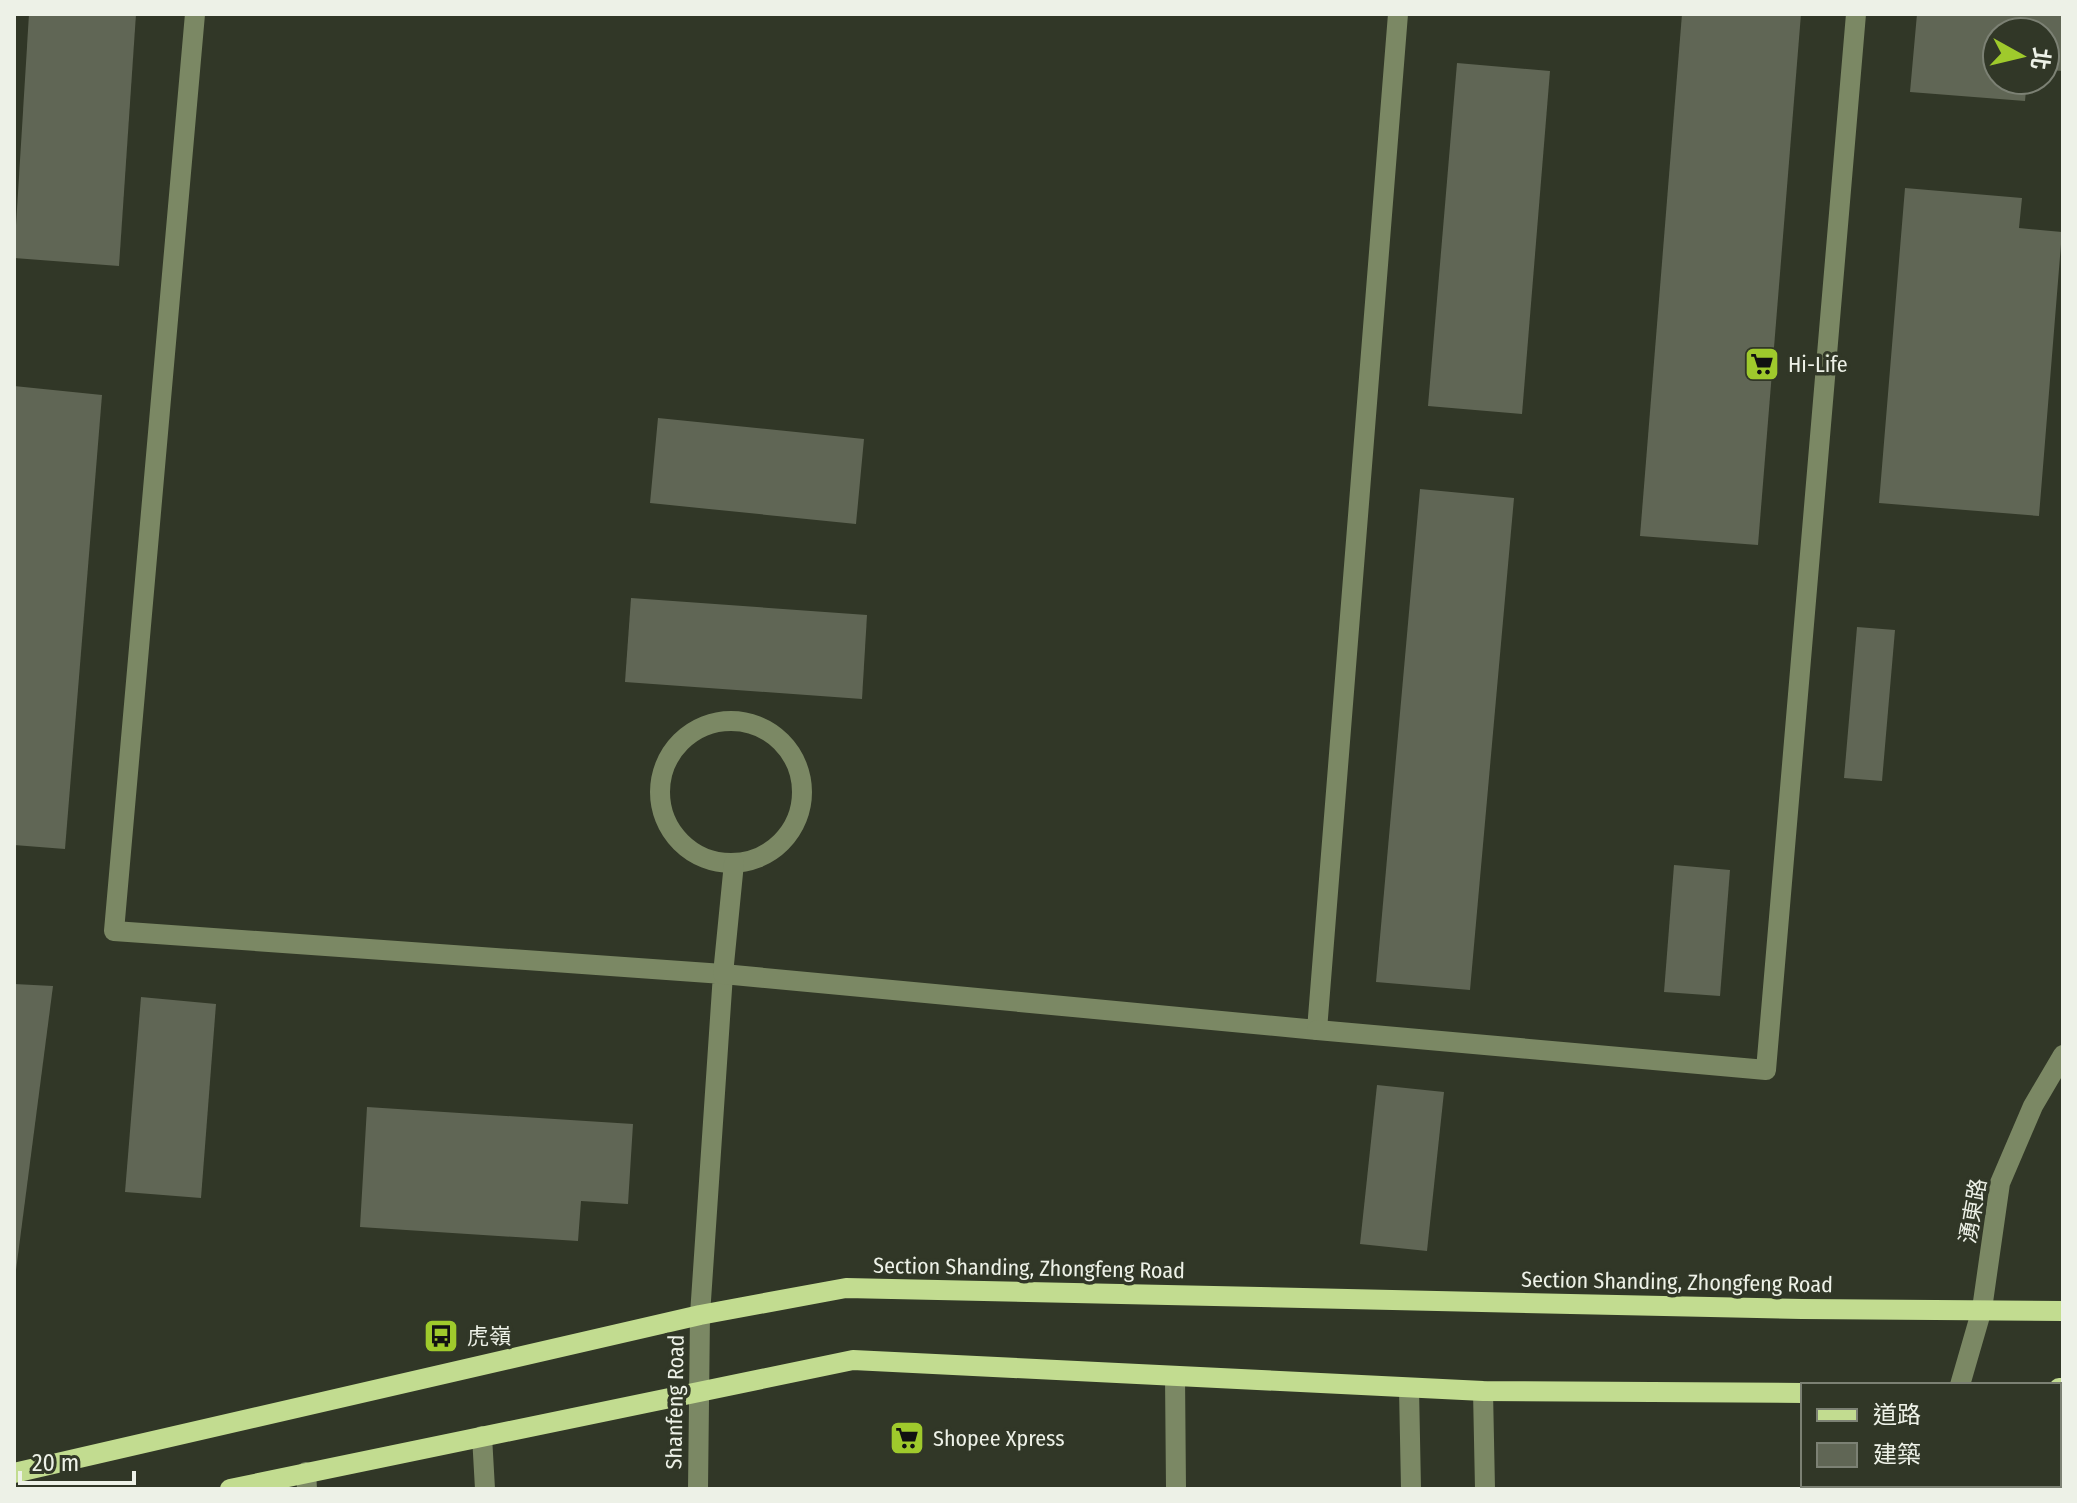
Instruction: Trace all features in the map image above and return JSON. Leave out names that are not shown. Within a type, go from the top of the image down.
[{"type":"main road","name":"Section Shanding, Zhongfeng Road","points":[[14,1473],[700,1315],[846,1288],[1802,1309],[2063,1311]]},
{"type":"main road","points":[[230,1489],[306,1481],[482,1436],[853,1360],[1483,1391],[1801,1393]]},
{"type":"street","points":[[195,14],[114,931],[723,974],[1766,1070],[1856,14]]},
{"type":"street","points":[[1317,1030],[1398,14]]},
{"type":"street","points":[[728,720],[752,723],[773,733],[791,751],[801,772],[803,796],[798,819],[786,839],[768,854],[734,863],[700,857],[681,843],[667,825],[660,802],[661,779],[669,756],[685,737],[705,725],[728,720]]},
{"type":"street","name":"Shanfeng Road","points":[[698,1489],[700,1315],[723,974],[734,863]]},
{"type":"street","name":"湧東路","points":[[1961,1383],[1982,1309],[2000,1183],[2033,1106],[2063,1055]]},
{"type":"street","points":[[1175,1376],[1176,1489]]},
{"type":"street","points":[[1409,1388],[1411,1489]]},
{"type":"street","points":[[1483,1391],[1485,1489]]},
{"type":"street","points":[[482,1436],[485,1489]]},
{"type":"building","points":[[29,14],[136,14],[119,266],[14,258]]},
{"type":"building","points":[[1682,14],[1801,14],[1758,545],[1640,536]]},
{"type":"building","points":[[1917,14],[2063,14],[2063,71],[2061,16],[1981,16],[1981,96],[2025,96],[2025,101],[1910,92]]},
{"type":"building","points":[[1457,63],[1550,71],[1522,414],[1428,406]]},
{"type":"building","points":[[1905,188],[2022,198],[2019,228],[2062,232],[2039,516],[1879,503]]},
{"type":"building","points":[[14,386],[102,395],[65,849],[14,845]]},
{"type":"building","points":[[658,418],[864,439],[856,524],[650,503]]},
{"type":"building","points":[[1420,489],[1514,498],[1470,990],[1376,982]]},
{"type":"building","points":[[631,598],[867,615],[862,699],[625,682]]},
{"type":"building","points":[[1857,627],[1895,630],[1882,781],[1844,778]]},
{"type":"building","points":[[1674,865],[1730,870],[1720,996],[1664,992]]},
{"type":"building","points":[[14,984],[53,986],[16,1270],[14,1270]]},
{"type":"building","points":[[141,997],[216,1004],[201,1198],[125,1192]]},
{"type":"building","points":[[1377,1085],[1444,1092],[1427,1251],[1360,1244]]},
{"type":"building","points":[[367,1107],[633,1124],[628,1204],[581,1201],[578,1241],[360,1227]]},
{"type":"place","name":"Hi-Life","points":[[1762,364]]},
{"type":"place","name":"虎嶺","points":[[441,1336]]},
{"type":"place","name":"Shopee Xpress","points":[[907,1438]]}]
